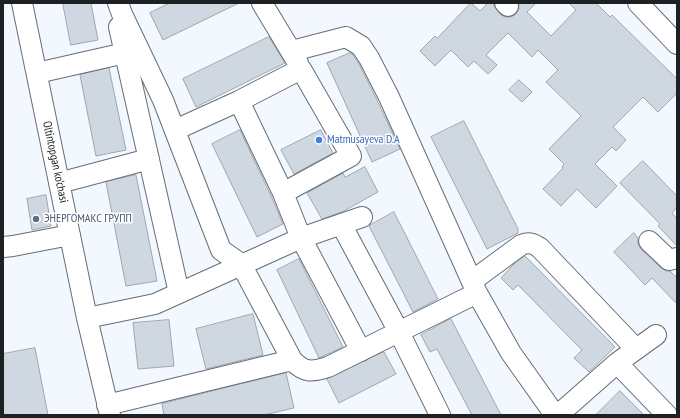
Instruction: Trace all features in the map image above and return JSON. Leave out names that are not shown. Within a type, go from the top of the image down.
[{"type":"street","name":"Oltintopgan ko'chasi","points":[[22,3],[87,318],[108,410]]},
{"type":"street","points":[[262,3],[292,51],[351,156],[283,194]]},
{"type":"street","points":[[638,3],[677,44]]},
{"type":"street","points":[[120,9],[117,19],[179,293]]},
{"type":"street","points":[[120,9],[163,100],[221,250],[242,264],[292,360],[300,369],[314,371],[328,367],[398,332],[475,287],[521,245],[527,242],[540,248],[636,349]]},
{"type":"street","points":[[292,51],[346,37],[361,46],[389,97],[475,287],[511,353],[555,415]]},
{"type":"street","points":[[37,73],[125,53]]},
{"type":"street","points":[[175,130],[239,101],[301,69]]},
{"type":"street","points":[[239,101],[283,194],[301,238],[361,351]]},
{"type":"street","points":[[59,183],[149,159]]},
{"type":"street","points":[[87,318],[155,304],[301,238],[362,217]]},
{"type":"street","points":[[341,224],[440,415]]},
{"type":"street","points":[[3,246],[13,246],[70,235]]},
{"type":"street","points":[[649,242],[669,260],[677,258]]},
{"type":"street","points":[[558,415],[617,363],[656,335]]},
{"type":"street","points":[[108,410],[292,360]]},
{"type":"street","points":[[617,363],[667,415]]},
{"type":"building","points":[[63,3],[91,3],[98,40],[71,45]]},
{"type":"building","points":[[170,3],[239,3],[163,40],[150,13]]},
{"type":"building","points":[[471,3],[480,11],[488,3],[494,3],[494,6],[500,14],[505,17],[511,17],[516,14],[519,9],[519,3],[536,3],[527,12],[551,36],[576,10],[569,3],[596,3],[610,17],[612,15],[677,79],[677,93],[658,112],[643,97],[613,127],[626,140],[616,151],[612,147],[595,164],[617,186],[596,208],[577,189],[561,206],[543,189],[563,168],[562,167],[564,164],[549,149],[581,116],[546,82],[558,70],[538,50],[532,57],[508,33],[486,55],[497,65],[488,74],[474,61],[468,67],[451,50],[435,66],[420,51],[435,36],[437,38]]},
{"type":"building","points":[[269,37],[285,63],[196,107],[183,79]]},
{"type":"building","points":[[350,53],[359,64],[400,149],[372,162],[327,63]]},
{"type":"building","points":[[109,68],[126,150],[96,156],[80,75]]},
{"type":"building","points":[[519,80],[532,92],[522,102],[509,90]]},
{"type":"building","points":[[464,121],[518,229],[518,233],[487,249],[431,137]]},
{"type":"building","points":[[240,130],[283,224],[257,237],[212,144]]},
{"type":"building","points":[[321,130],[333,153],[294,174],[281,150]]},
{"type":"building","points":[[643,161],[677,196],[677,207],[672,213],[677,219],[677,246],[658,226],[660,224],[620,183]]},
{"type":"building","points":[[365,167],[378,192],[342,212],[322,219],[307,193],[343,173],[345,177]]},
{"type":"building","points":[[136,175],[157,281],[126,286],[106,182]]},
{"type":"building","points":[[46,195],[51,226],[32,230],[27,199]]},
{"type":"building","points":[[394,212],[438,299],[413,312],[369,226]]},
{"type":"building","points":[[634,233],[638,238],[638,244],[641,249],[661,268],[666,271],[670,271],[677,278],[677,304],[652,278],[645,285],[614,252]]},
{"type":"building","points":[[525,256],[615,347],[589,372],[574,358],[582,350],[518,285],[513,290],[501,278],[515,263]]},
{"type":"building","points":[[299,259],[343,347],[319,358],[277,270]]},
{"type":"building","points":[[253,314],[263,355],[206,369],[196,329]]},
{"type":"building","points":[[451,319],[501,415],[472,415],[437,349],[430,352],[421,335]]},
{"type":"building","points":[[169,320],[174,366],[138,369],[133,323]]},
{"type":"building","points":[[35,348],[48,415],[3,415],[3,354]]},
{"type":"building","points":[[384,352],[396,374],[339,403],[327,379]]},
{"type":"building","points":[[286,373],[294,408],[264,415],[164,415],[162,404]]},
{"type":"building","points":[[620,391],[644,415],[596,415]]},
{"type":"place","name":"Matmusayeva D.A","points":[[319,140]]},
{"type":"place","name":"ЭНЕРГОМАКС ГРУПП","points":[[36,219]]}]
